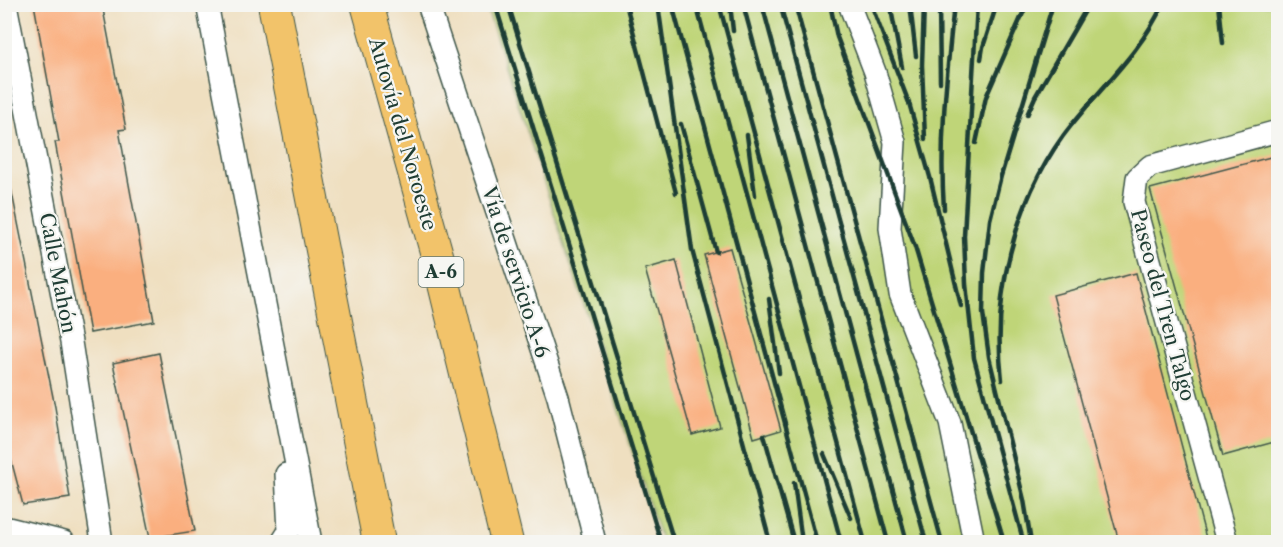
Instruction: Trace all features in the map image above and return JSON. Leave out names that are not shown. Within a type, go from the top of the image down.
[{"type":"highway","points":[[274,4],[379,543]]},
{"type":"highway","name":"Autovía del Noroeste","points":[[367,4],[437,255],[507,543]]},
{"type":"street","name":"Calle Mahón","points":[[6,4],[71,342],[102,543]]},
{"type":"street","points":[[207,4],[311,543]]},
{"type":"street","name":"Vía de servicio A-6","points":[[428,4],[558,397],[595,543]]},
{"type":"street","points":[[849,4],[875,72],[895,142],[890,228],[900,294],[950,423],[974,543]]},
{"type":"street","name":"Paseo del Tren Talgo","points":[[1227,543],[1134,202],[1137,178],[1150,165],[1278,131]]},
{"type":"street","points":[[282,543],[289,531],[283,401]]},
{"type":"street","points":[[4,526],[64,543]]},
{"type":"green space","points":[[486,5],[1278,5],[1278,542],[662,542]]},
{"type":"building","points":[[34,4],[102,4],[126,129],[119,130],[154,321],[90,333],[55,142],[59,142]]},
{"type":"building","points":[[1278,155],[1278,441],[1223,456],[1150,189]]},
{"type":"building","points":[[4,173],[8,173],[55,407],[70,498],[23,505],[4,433]]},
{"type":"building","points":[[730,248],[781,430],[754,438],[704,255]]},
{"type":"building","points":[[676,260],[720,427],[692,435],[645,269]]},
{"type":"building","points":[[1136,273],[1207,542],[1119,542],[1053,295]]},
{"type":"building","points":[[159,353],[195,531],[150,538],[113,363]]},
{"type":"railway","points":[[495,4],[661,542]]},
{"type":"railway","points":[[508,4],[674,542]]},
{"type":"railway","points":[[626,4],[676,193]]},
{"type":"railway","points":[[658,4],[692,250],[770,542]]},
{"type":"railway","points":[[672,4],[817,542]]},
{"type":"railway","points":[[696,4],[841,542]]},
{"type":"railway","points":[[719,4],[865,542]]},
{"type":"railway","points":[[730,4],[733,31]]},
{"type":"railway","points":[[743,4],[888,542]]},
{"type":"railway","points":[[762,4],[907,542]]},
{"type":"railway","points":[[780,4],[926,542]]},
{"type":"railway","points":[[795,4],[942,542]]},
{"type":"railway","points":[[830,4],[837,37],[915,247],[1004,542]]},
{"type":"railway","points":[[871,4],[909,103],[930,177],[961,306]]},
{"type":"railway","points":[[890,4],[902,67]]},
{"type":"railway","points":[[910,4],[916,56]]},
{"type":"railway","points":[[924,4],[922,65],[925,139]]},
{"type":"railway","points":[[939,4],[940,82]]},
{"type":"railway","points":[[944,209],[943,132],[954,4]]},
{"type":"railway","points":[[977,4],[964,236],[966,284],[974,358],[1023,540]]},
{"type":"railway","points":[[981,59],[997,4]]},
{"type":"railway","points":[[976,143],[986,97],[1027,4]]},
{"type":"railway","points":[[1031,542],[1024,500],[989,357],[983,313],[984,273],[990,220],[1001,176],[1053,4]]},
{"type":"railway","points":[[1027,115],[1089,4]]},
{"type":"railway","points":[[1002,380],[1000,316],[1004,284],[1010,252],[1031,191],[1063,136],[1130,57],[1163,4]]},
{"type":"railway","points":[[1219,4],[1223,43]]},
{"type":"railway","points":[[681,124],[716,252]]},
{"type":"railway","points":[[747,135],[755,195]]},
{"type":"railway","points":[[769,299],[779,373]]},
{"type":"railway","points":[[764,435],[794,542]]},
{"type":"railway","points":[[824,454],[851,518]]},
{"type":"railway","points":[[794,483],[802,542]]}]
